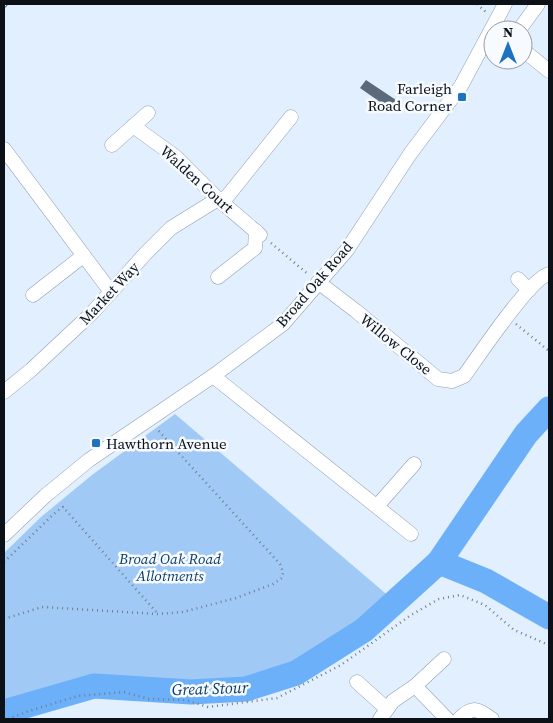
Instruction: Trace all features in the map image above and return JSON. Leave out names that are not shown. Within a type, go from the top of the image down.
[{"type":"street","name":"Broad Oak Road","points":[[498,20],[505,4]]},
{"type":"street","points":[[526,20],[538,4]]},
{"type":"street","name":"Broad Oak Road","points":[[4,535],[45,496],[90,460],[214,376],[283,324],[347,250],[410,154],[461,86],[483,47]]},
{"type":"street","points":[[533,58],[549,71]]},
{"type":"street","points":[[112,146],[148,113]]},
{"type":"street","name":"Market Way","points":[[4,392],[38,364],[92,313],[171,228],[220,201],[291,117]]},
{"type":"street","name":"Walden Court","points":[[133,126],[176,157],[220,201],[258,233]]},
{"type":"street","points":[[4,149],[111,292]]},
{"type":"street","points":[[218,277],[255,248],[258,233]]},
{"type":"street","points":[[34,295],[83,256]]},
{"type":"street","name":"Willow Close","points":[[318,282],[438,379],[452,381],[464,376],[507,317],[530,290],[546,275]]},
{"type":"street","points":[[518,279],[530,290]]},
{"type":"street","points":[[214,376],[378,505],[411,534]]},
{"type":"street","points":[[378,505],[414,464]]},
{"type":"street","points":[[358,682],[384,714],[393,701],[416,686],[444,659]]},
{"type":"street","points":[[416,686],[447,719]]},
{"type":"street","points":[[459,719],[470,710],[478,710],[492,719]]},
{"type":"path","points":[[258,233],[318,282]]},
{"type":"path","points":[[507,317],[549,351]]},
{"type":"path","points":[[4,619],[42,608],[158,614],[183,612],[236,598],[273,584],[282,578],[283,572],[280,564],[148,420]]},
{"type":"path","points":[[4,562],[63,507],[158,614]]},
{"type":"path","points":[[8,719],[78,696],[124,692],[149,700],[186,700],[208,706],[277,698],[341,664],[418,611],[439,600],[460,595],[485,605],[514,630],[549,645]]},
{"type":"green space","points":[[549,405],[549,429],[536,424]]},
{"type":"green space","name":"Broad Oak Road Allotments","points":[[175,414],[391,598],[358,628],[334,645],[295,668],[246,686],[191,689],[94,683],[4,709],[4,553],[41,517],[92,475]]},
{"type":"building","points":[[366,80],[396,100],[390,109],[360,88]]},
{"type":"waterway","name":"Great Stour","points":[[4,712],[94,686],[191,692],[246,689],[296,673],[364,630],[439,562],[526,434],[549,409]]},
{"type":"waterway","name":"Great Stour","points":[[439,562],[486,581],[549,617]]},
{"type":"place","name":"Farleigh Road Corner","points":[[462,97]]},
{"type":"place","name":"Hawthorn Avenue","points":[[96,443]]}]
